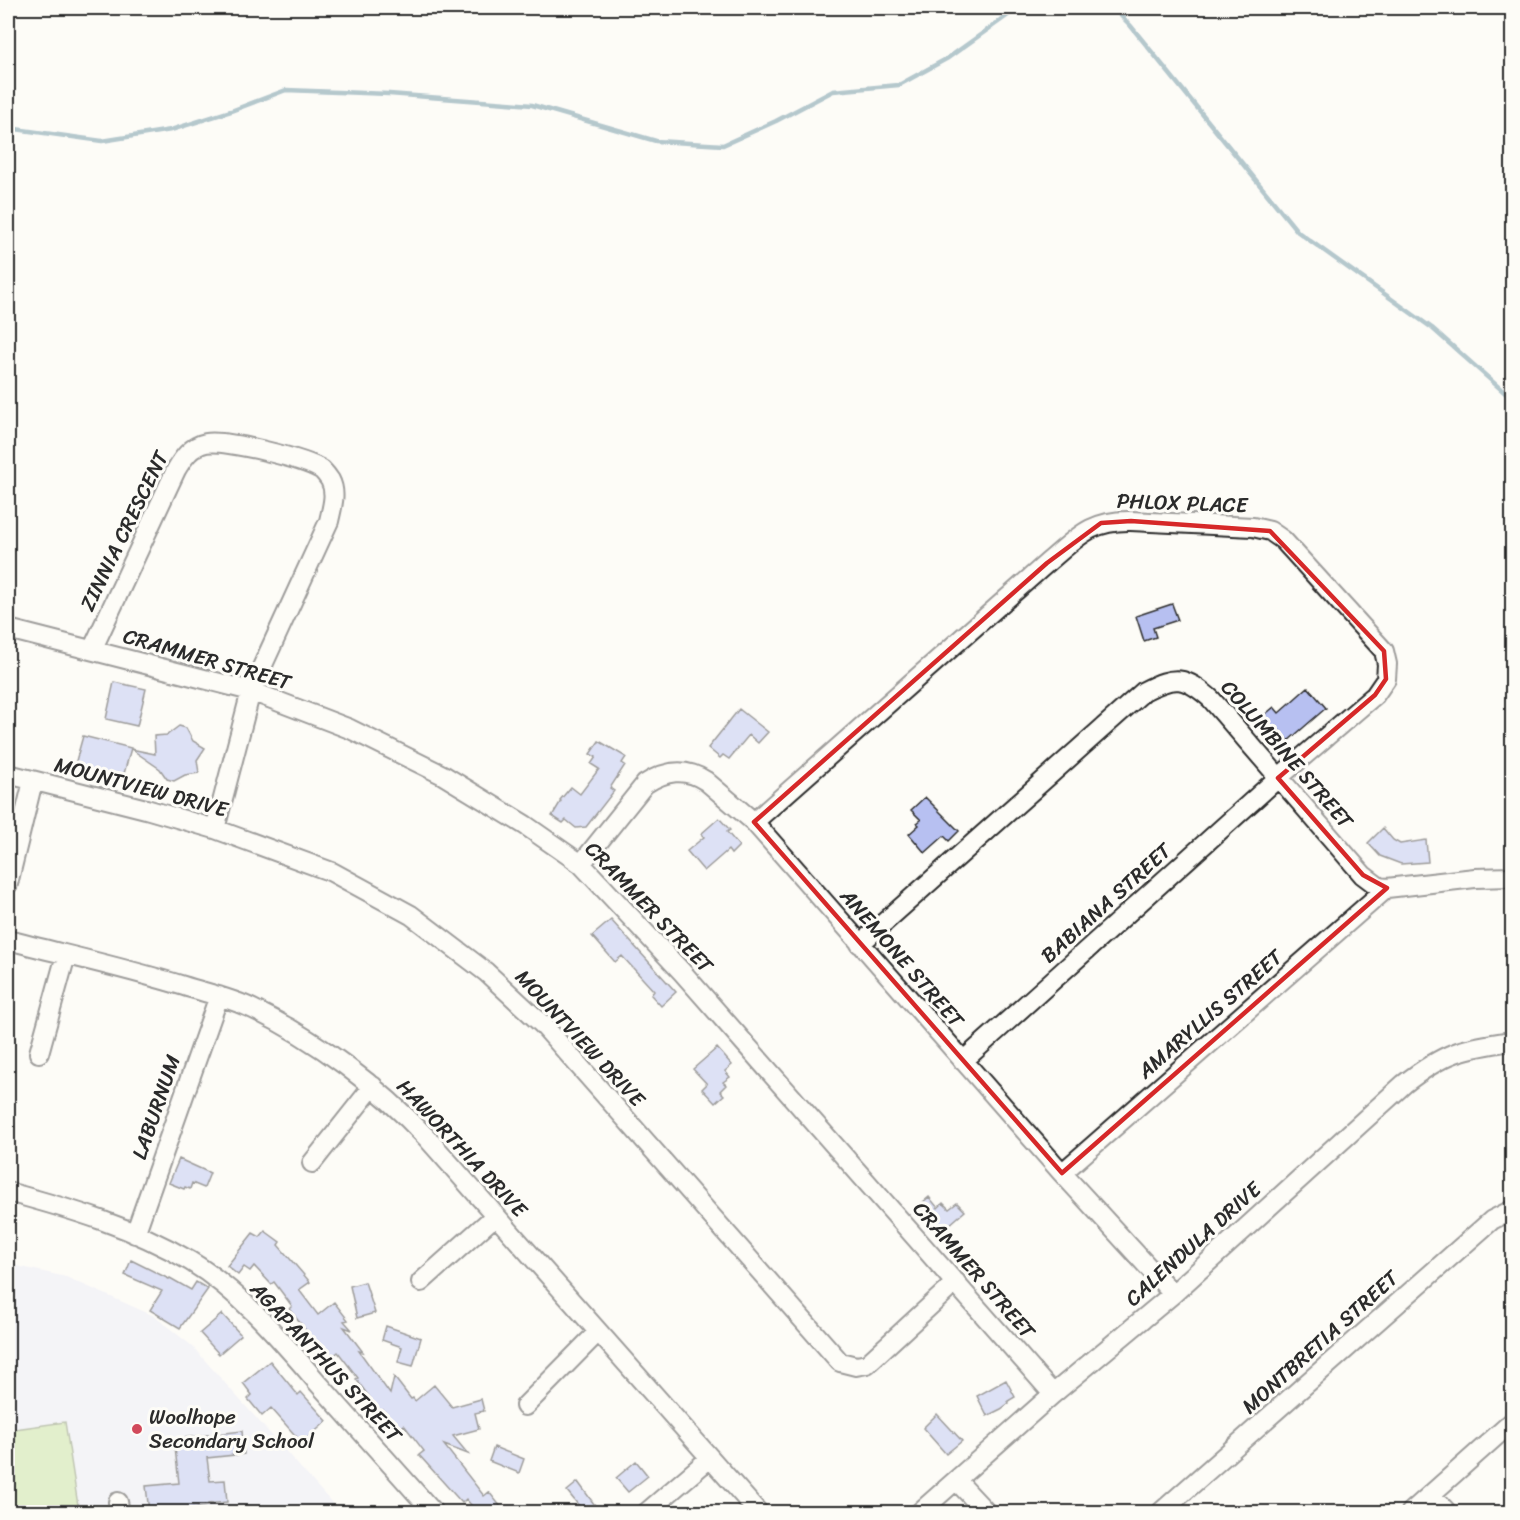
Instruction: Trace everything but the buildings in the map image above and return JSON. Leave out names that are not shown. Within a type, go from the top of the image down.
[{"type":"street","name":"ZINNIA CRESCENT","points":[[92,650],[145,533],[184,456],[204,443],[217,442],[292,459],[322,470],[334,492],[333,503],[329,521],[251,692]]},
{"type":"street","name":"PHLOX PLACE","points":[[754,822],[1085,531],[1101,523],[1114,520],[1253,527],[1270,531],[1283,540],[1384,651],[1387,664],[1386,679],[1375,695],[1278,778]]},
{"type":"street","name":"CRAMMER STREET","points":[[8,629],[251,692],[350,729],[443,775],[525,825],[581,864],[682,972],[1053,1394]]},
{"type":"street","name":"COLUMBINE STREET","points":[[860,944],[1144,691],[1165,680],[1179,680],[1194,685],[1211,699],[1363,875],[1379,887],[1388,888]]},
{"type":"street","points":[[215,829],[251,692]]},
{"type":"street","name":"ANEMONE STREET","points":[[581,864],[645,784],[665,774],[682,772],[699,777],[754,822],[1062,1173],[1173,1294]]},
{"type":"street","name":"MOUNTVIEW DRIVE","points":[[8,774],[215,829],[332,872],[367,889],[411,915],[486,972],[543,1025],[840,1362],[856,1366],[867,1364],[956,1282]]},
{"type":"street","name":"BABIANA STREET","points":[[963,1061],[1278,778]]},
{"type":"street","points":[[8,884],[33,781]]},
{"type":"street","points":[[1388,888],[1474,878],[1512,877]]},
{"type":"street","name":"AMARYLLIS STREET","points":[[1062,1173],[1388,888]]},
{"type":"street","name":"HAWORTHIA DRIVE","points":[[8,940],[141,973],[251,1008],[290,1029],[373,1086],[412,1122],[758,1512]]},
{"type":"street","points":[[39,1053],[66,955]]},
{"type":"street","name":"LABURNUM","points":[[135,1233],[219,996]]},
{"type":"street","name":"CALENDULA DRIVE","points":[[920,1512],[1053,1394],[1173,1294],[1416,1075],[1436,1061],[1457,1051],[1478,1045],[1512,1041]]},
{"type":"street","points":[[312,1163],[373,1086]]},
{"type":"street","name":"AGAPANTHUS STREET","points":[[8,1192],[104,1220],[135,1233],[190,1261],[232,1292],[272,1330],[433,1512]]},
{"type":"street","name":"MONTBRETIA STREET","points":[[1161,1512],[1492,1220],[1512,1210]]},
{"type":"street","points":[[421,1282],[495,1216]]},
{"type":"street","points":[[525,1406],[598,1332]]},
{"type":"street","points":[[1411,1512],[1512,1422]]},
{"type":"street","points":[[647,1512],[710,1458]]},
{"type":"street","points":[[957,1481],[986,1512]]},
{"type":"street","points":[[1431,1495],[1447,1512]]},
{"type":"highlighted area","points":[[1131,521],[1270,531],[1384,651],[1386,679],[1375,695],[1278,778],[1363,875],[1387,888],[1062,1173],[754,822],[1047,563],[1101,523]]},
{"type":"shaded area","name":"Woolhope Secondary School","points":[[8,1264],[66,1277],[154,1316],[192,1346],[340,1512],[8,1512]]},
{"type":"green space","points":[[65,1422],[79,1512],[8,1512],[8,1430]]},
{"type":"waterway","points":[[8,128],[102,141],[171,130],[286,90],[389,94],[532,105],[656,141],[723,145],[776,121],[833,91],[899,85],[948,58],[1018,8]]},
{"type":"waterway","points":[[1113,8],[1130,25],[1298,232],[1432,328],[1512,399]]},
{"type":"place","name":"Woolhope Secondary School","points":[[137,1429]]}]
